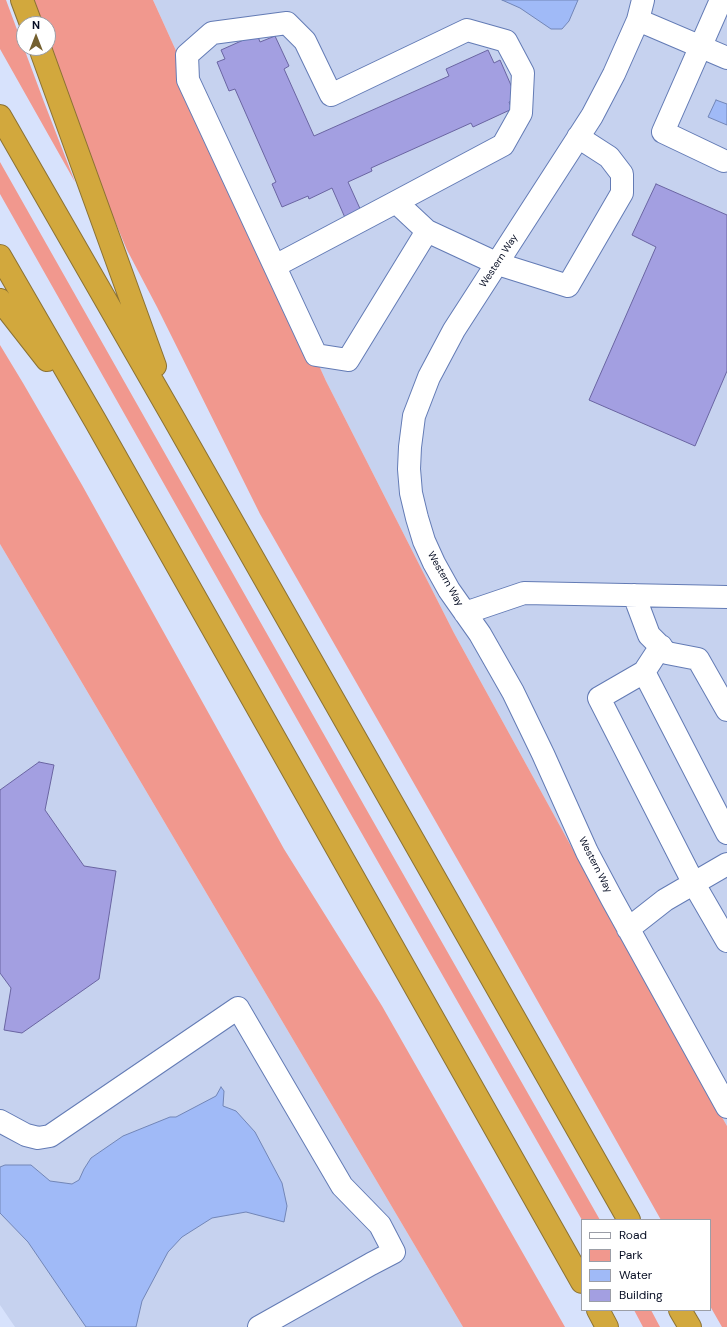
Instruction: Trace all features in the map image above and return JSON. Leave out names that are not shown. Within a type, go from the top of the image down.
[{"type":"highway","points":[[22,0],[28,16]]},
{"type":"highway","points":[[43,56],[113,247],[174,420]]},
{"type":"highway","points":[[0,116],[628,1219]]},
{"type":"highway","points":[[0,256],[96,422],[581,1280]]},
{"type":"highway","points":[[0,300],[96,422]]},
{"type":"highway","points":[[599,1311],[607,1327]]},
{"type":"highway","points":[[681,1311],[690,1327]]},
{"type":"street","points":[[721,0],[663,132],[724,161]]},
{"type":"street","points":[[640,10],[700,47],[727,58]]},
{"type":"street","name":"Western Way","points":[[640,10],[614,74],[592,116],[498,264],[454,330],[429,377],[414,416],[410,446],[409,470],[411,493],[424,541],[434,563],[450,590],[480,634],[513,692],[543,754],[587,852],[727,1107]]},
{"type":"street","points":[[275,266],[503,145],[521,113],[523,73],[506,41],[467,30],[331,95],[305,41],[287,23],[212,33],[187,55],[188,80],[316,355],[348,360],[428,231]]},
{"type":"street","points":[[396,202],[428,231],[498,264],[568,286],[622,192],[622,174],[618,168],[609,157],[578,137]]},
{"type":"street","points":[[465,612],[524,593],[727,596]]},
{"type":"street","points":[[634,595],[649,635],[667,653],[698,659],[727,710]]},
{"type":"street","points":[[661,646],[644,672],[599,698],[694,884],[727,941]]},
{"type":"street","points":[[644,672],[727,833]]},
{"type":"street","points":[[628,929],[665,900],[727,864]]},
{"type":"street","points":[[0,1121],[26,1135],[38,1138],[50,1136],[238,1008],[342,1186],[380,1225],[394,1252],[259,1327]]},
{"type":"shaded area","points":[[153,0],[727,0],[727,1126],[660,1008],[454,633],[326,381]]},
{"type":"shaded area","points":[[0,544],[463,1327],[15,1327],[0,1305]]},
{"type":"green space","points":[[0,0],[6,0],[16,27],[16,56],[27,56],[75,182],[0,49]]},
{"type":"green space","points":[[29,0],[153,0],[326,381],[454,633],[660,1008],[727,1126],[727,1327],[722,1327],[711,1308],[711,1219],[660,1219],[260,514],[127,250],[83,145],[51,56],[56,56],[56,16],[35,16]]},
{"type":"green space","points":[[0,162],[599,1219],[581,1219],[0,194]]},
{"type":"green space","points":[[0,345],[82,485],[284,849],[382,1006],[565,1327],[463,1327],[0,544]]},
{"type":"green space","points":[[635,1311],[652,1311],[660,1327],[643,1327]]},
{"type":"water","points":[[502,0],[578,0],[569,21],[562,29],[551,29],[520,8]]},
{"type":"water","points":[[716,100],[727,104],[727,125],[708,117]]},
{"type":"water","points":[[221,1087],[224,1091],[223,1106],[236,1111],[255,1132],[282,1183],[287,1206],[284,1222],[246,1212],[212,1218],[182,1237],[168,1252],[142,1301],[136,1327],[86,1327],[28,1242],[0,1213],[0,1167],[5,1165],[31,1165],[50,1181],[72,1184],[79,1180],[91,1158],[123,1136],[170,1117],[176,1117],[216,1096]]},
{"type":"building","points":[[257,34],[260,42],[275,36],[289,66],[284,69],[314,136],[449,76],[446,69],[488,50],[494,63],[500,60],[517,99],[509,102],[512,109],[473,127],[471,123],[371,168],[372,171],[348,182],[362,213],[346,220],[332,188],[309,199],[308,196],[282,207],[272,184],[276,182],[235,89],[229,91],[217,62],[225,59],[221,50]]},
{"type":"building","points":[[656,184],[727,215],[727,371],[695,446],[589,400],[656,247],[632,235]]},
{"type":"building","points":[[39,762],[54,765],[45,810],[84,866],[116,871],[99,979],[22,1033],[4,1030],[11,988],[0,973],[0,790]]}]
